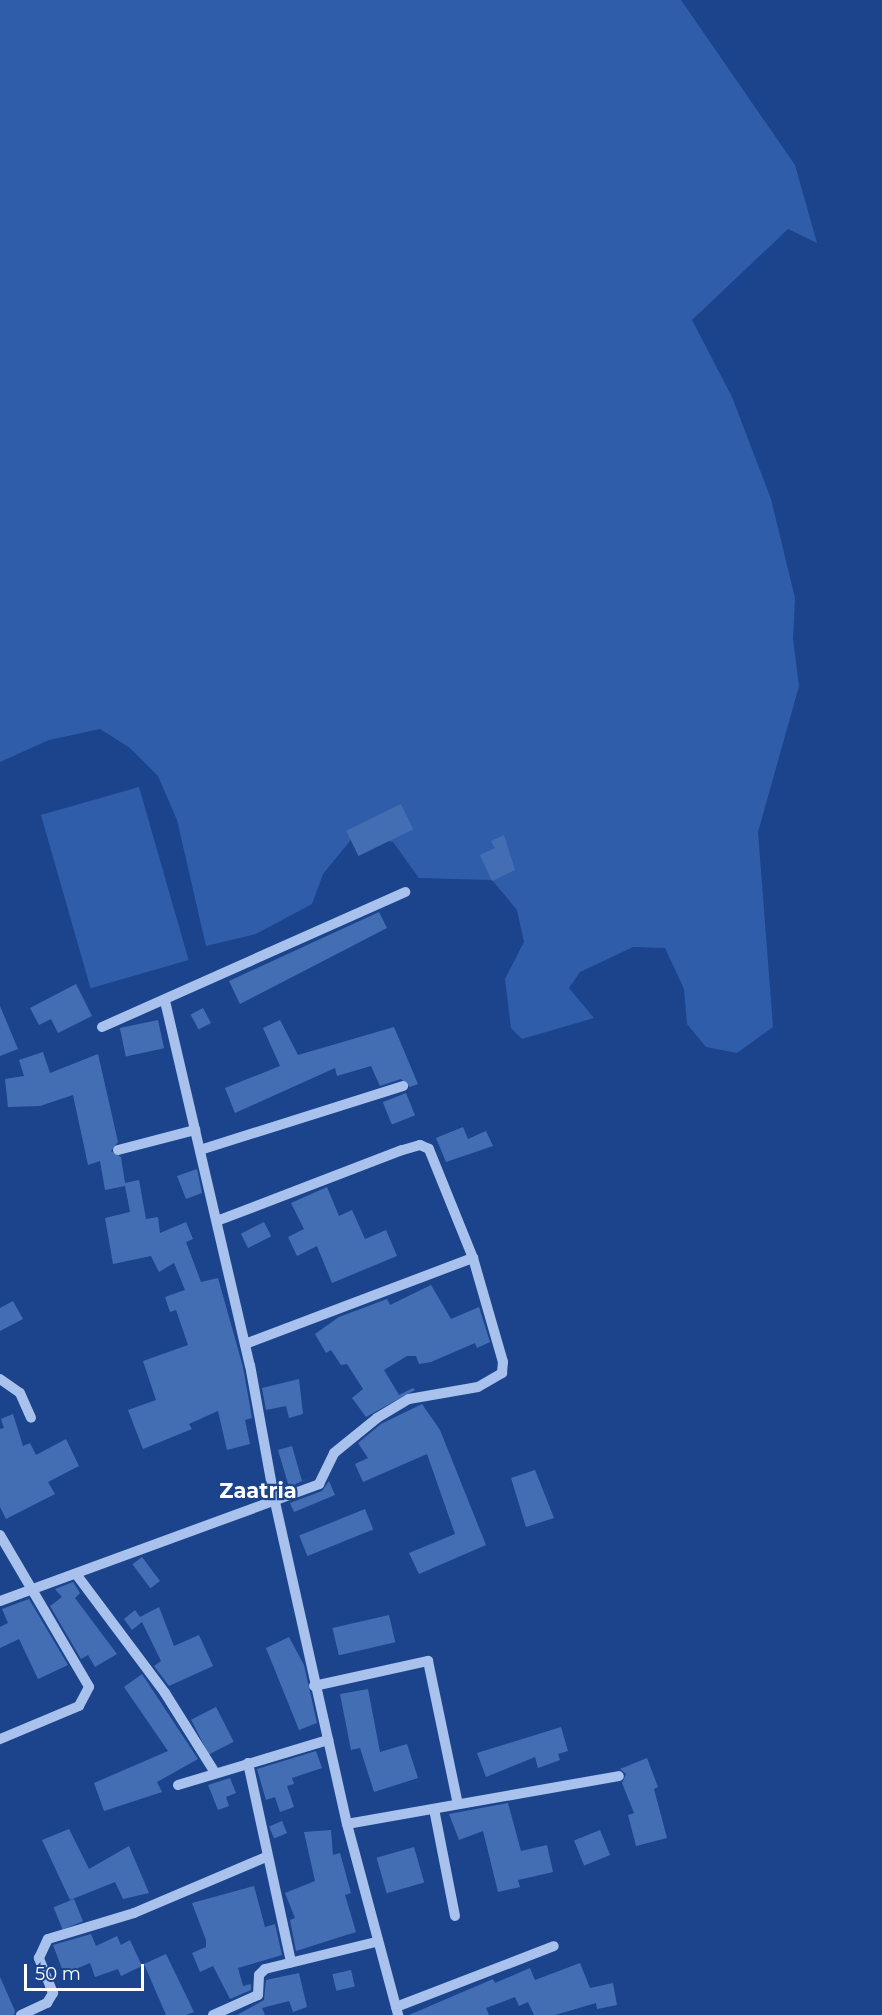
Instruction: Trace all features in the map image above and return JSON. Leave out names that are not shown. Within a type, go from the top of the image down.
[{"type":"street","points":[[102,1027],[165,1001],[405,892]]},
{"type":"street","points":[[165,1001],[245,1344],[275,1502],[315,1686],[395,2013],[554,1946]]},
{"type":"street","points":[[200,1150],[403,1086]]},
{"type":"street","points":[[118,1150],[195,1130]]},
{"type":"street","points":[[0,1601],[319,1484],[334,1453],[350,1436],[409,1399],[478,1387],[502,1373],[503,1362],[473,1258],[436,1161],[429,1149],[420,1145],[217,1221]]},
{"type":"street","points":[[245,1344],[473,1258]]},
{"type":"street","points":[[0,1379],[20,1393],[31,1418]]},
{"type":"street","points":[[0,1535],[28,1591],[87,1680],[88,1694],[79,1706],[0,1739]]},
{"type":"street","points":[[76,1574],[165,1693],[214,1771]]},
{"type":"street","points":[[315,1686],[428,1661],[458,1804]]},
{"type":"street","points":[[178,1785],[214,1771],[328,1740]]},
{"type":"street","points":[[248,1763],[266,1857],[291,1962]]},
{"type":"street","points":[[347,1824],[620,1776]]},
{"type":"street","points":[[434,1809],[455,1916]]},
{"type":"street","points":[[21,2015],[51,1999],[53,1988],[39,1958],[48,1939],[134,1913],[266,1857]]},
{"type":"street","points":[[213,2015],[256,1997],[261,1971],[376,1942]]},
{"type":"shaded area","points":[[0,0],[681,0],[795,165],[817,243],[788,229],[692,320],[732,397],[771,499],[795,598],[793,639],[799,686],[758,832],[773,1027],[737,1053],[706,1047],[687,1024],[684,989],[665,948],[633,947],[580,972],[569,988],[594,1018],[522,1039],[511,1028],[505,979],[524,942],[517,910],[492,880],[419,878],[393,842],[355,835],[323,874],[312,904],[256,934],[206,946],[177,820],[158,776],[130,748],[100,729],[49,740],[0,762]]},
{"type":"shaded area","points":[[139,787],[189,960],[91,988],[41,815]]},
{"type":"building","points":[[401,804],[413,829],[358,856],[346,831]]},
{"type":"building","points":[[504,835],[515,870],[492,881],[480,855],[495,848],[491,841]]},
{"type":"building","points":[[379,912],[387,928],[240,1004],[229,981]]},
{"type":"building","points":[[76,984],[92,1016],[58,1033],[51,1019],[39,1025],[30,1008]]},
{"type":"building","points":[[0,1006],[18,1049],[0,1056]]},
{"type":"building","points":[[203,1008],[211,1023],[199,1030],[191,1015]]},
{"type":"building","points":[[158,1020],[164,1048],[126,1056],[120,1028]]},
{"type":"building","points":[[280,1020],[298,1055],[394,1027],[418,1084],[410,1087],[401,1079],[380,1086],[371,1066],[337,1076],[335,1068],[235,1113],[225,1088],[280,1066],[263,1028]]},
{"type":"building","points":[[43,1052],[50,1073],[98,1054],[118,1142],[111,1151],[121,1157],[125,1183],[139,1180],[146,1219],[158,1217],[160,1233],[186,1222],[193,1239],[186,1242],[201,1282],[218,1278],[243,1367],[252,1418],[245,1420],[250,1444],[227,1450],[218,1411],[189,1424],[192,1429],[143,1449],[128,1410],[156,1400],[143,1361],[188,1345],[176,1310],[170,1312],[165,1297],[185,1290],[174,1263],[159,1272],[151,1256],[113,1264],[105,1218],[130,1212],[125,1186],[105,1190],[100,1161],[88,1165],[73,1095],[40,1106],[8,1107],[5,1079],[24,1076],[19,1060]]},
{"type":"building","points":[[406,1093],[415,1115],[392,1125],[383,1102]]},
{"type":"building","points":[[463,1127],[468,1139],[486,1131],[493,1146],[446,1162],[436,1138]]},
{"type":"building","points":[[197,1169],[202,1193],[186,1199],[177,1176]]},
{"type":"building","points":[[327,1187],[339,1216],[352,1210],[365,1239],[386,1230],[397,1256],[332,1283],[317,1246],[297,1256],[288,1237],[304,1229],[291,1203]]},
{"type":"building","points":[[264,1222],[271,1236],[248,1248],[241,1234]]},
{"type":"building","points":[[431,1285],[451,1319],[479,1307],[490,1342],[477,1348],[475,1343],[431,1362],[419,1364],[416,1356],[407,1356],[384,1370],[399,1395],[413,1388],[415,1390],[366,1417],[352,1398],[363,1389],[347,1364],[341,1365],[331,1350],[326,1353],[315,1334],[339,1317],[387,1299],[390,1305]]},
{"type":"building","points":[[13,1301],[23,1319],[0,1331],[0,1308]]},
{"type":"building","points":[[299,1379],[303,1414],[289,1418],[286,1406],[266,1410],[262,1388]]},
{"type":"building","points":[[422,1404],[440,1430],[486,1545],[419,1574],[409,1553],[455,1534],[427,1454],[363,1482],[355,1464],[368,1458],[358,1443],[381,1424]]},
{"type":"building","points":[[13,1414],[23,1446],[30,1443],[36,1455],[66,1439],[79,1466],[48,1482],[55,1494],[6,1519],[0,1507],[0,1429],[4,1428],[1,1419]]},
{"type":"building","points":[[292,1446],[302,1481],[314,1476],[289,1487],[278,1450]]},
{"type":"building","points":[[535,1470],[554,1518],[526,1527],[511,1478]]},
{"type":"building","points":[[329,1481],[335,1495],[294,1512],[290,1503],[322,1491]]},
{"type":"building","points":[[365,1509],[373,1529],[307,1556],[299,1536]]},
{"type":"building","points":[[142,1557],[160,1581],[150,1588],[132,1564]]},
{"type":"building","points":[[73,1582],[80,1593],[75,1598],[117,1654],[95,1667],[88,1655],[81,1659],[50,1606],[62,1597],[55,1589]]},
{"type":"building","points":[[29,1599],[68,1665],[38,1679],[19,1639],[0,1648],[0,1627],[8,1623],[2,1609]]},
{"type":"building","points":[[159,1607],[174,1646],[199,1635],[213,1666],[169,1686],[154,1666],[161,1661],[142,1622],[132,1630],[124,1619],[135,1610],[140,1617]]},
{"type":"building","points":[[389,1615],[395,1642],[339,1655],[332,1628]]},
{"type":"building","points":[[289,1637],[304,1665],[317,1723],[299,1730],[266,1648]]},
{"type":"building","points":[[142,1674],[198,1759],[157,1782],[162,1792],[104,1811],[94,1783],[168,1751],[124,1687]]},
{"type":"building","points":[[368,1689],[380,1752],[407,1744],[418,1778],[374,1792],[360,1748],[351,1750],[340,1694]]},
{"type":"building","points":[[216,1707],[234,1742],[209,1754],[191,1720]]},
{"type":"building","points":[[561,1727],[568,1751],[558,1754],[560,1760],[538,1768],[535,1757],[486,1777],[477,1753]]},
{"type":"building","points":[[316,1751],[322,1768],[292,1778],[294,1784],[287,1786],[294,1807],[280,1812],[275,1797],[266,1800],[257,1769]]},
{"type":"building","points":[[647,1758],[658,1787],[654,1789],[667,1838],[636,1846],[628,1815],[634,1813],[622,1783],[626,1774],[620,1769]]},
{"type":"building","points":[[230,1778],[236,1793],[226,1797],[229,1806],[218,1810],[208,1785]]},
{"type":"building","points":[[508,1803],[521,1851],[547,1845],[553,1872],[518,1880],[520,1887],[498,1892],[483,1831],[459,1840],[449,1814]]},
{"type":"building","points":[[282,1821],[287,1833],[274,1838],[269,1826]]},
{"type":"building","points":[[69,1829],[89,1869],[129,1846],[149,1893],[123,1899],[115,1882],[70,1900],[42,1840]]},
{"type":"building","points":[[331,1830],[333,1855],[340,1853],[351,1893],[345,1895],[356,1932],[296,1951],[290,1920],[295,1918],[285,1893],[315,1881],[304,1832]]},
{"type":"building","points":[[600,1830],[610,1855],[584,1866],[574,1840]]},
{"type":"building","points":[[414,1847],[424,1883],[387,1893],[377,1858]]},
{"type":"building","points":[[254,1886],[265,1927],[275,1924],[282,1955],[238,1968],[243,1986],[251,1984],[251,1990],[230,1999],[213,1966],[200,1972],[192,1953],[206,1947],[206,1940],[192,1903]]},
{"type":"building","points":[[74,1899],[83,1921],[63,1929],[54,1907]]},
{"type":"building","points":[[91,1934],[96,1946],[117,1936],[121,1945],[130,1940],[142,1966],[121,1976],[118,1969],[95,1977],[90,1963],[64,1974],[53,1945]]},
{"type":"building","points":[[166,1954],[194,2012],[186,2015],[166,2015],[144,1964]]},
{"type":"building","points":[[580,1963],[590,1988],[613,1983],[617,2005],[597,2009],[596,2003],[555,2015],[534,2015],[528,2002],[519,2006],[515,1997],[486,2008],[489,2015],[409,2015],[493,1979],[495,1983],[530,1968],[535,1980]]},
{"type":"building","points":[[351,1970],[355,1987],[336,1991],[332,1974]]},
{"type":"building","points":[[299,1973],[307,2007],[293,2012],[289,2001],[262,2008],[265,2015],[237,2015],[264,2000],[266,1980]]},
{"type":"building","points":[[0,1977],[15,2011],[14,2015],[0,2015]]},
{"type":"district","name":"Zaatria","points":[[258,1491]]}]
